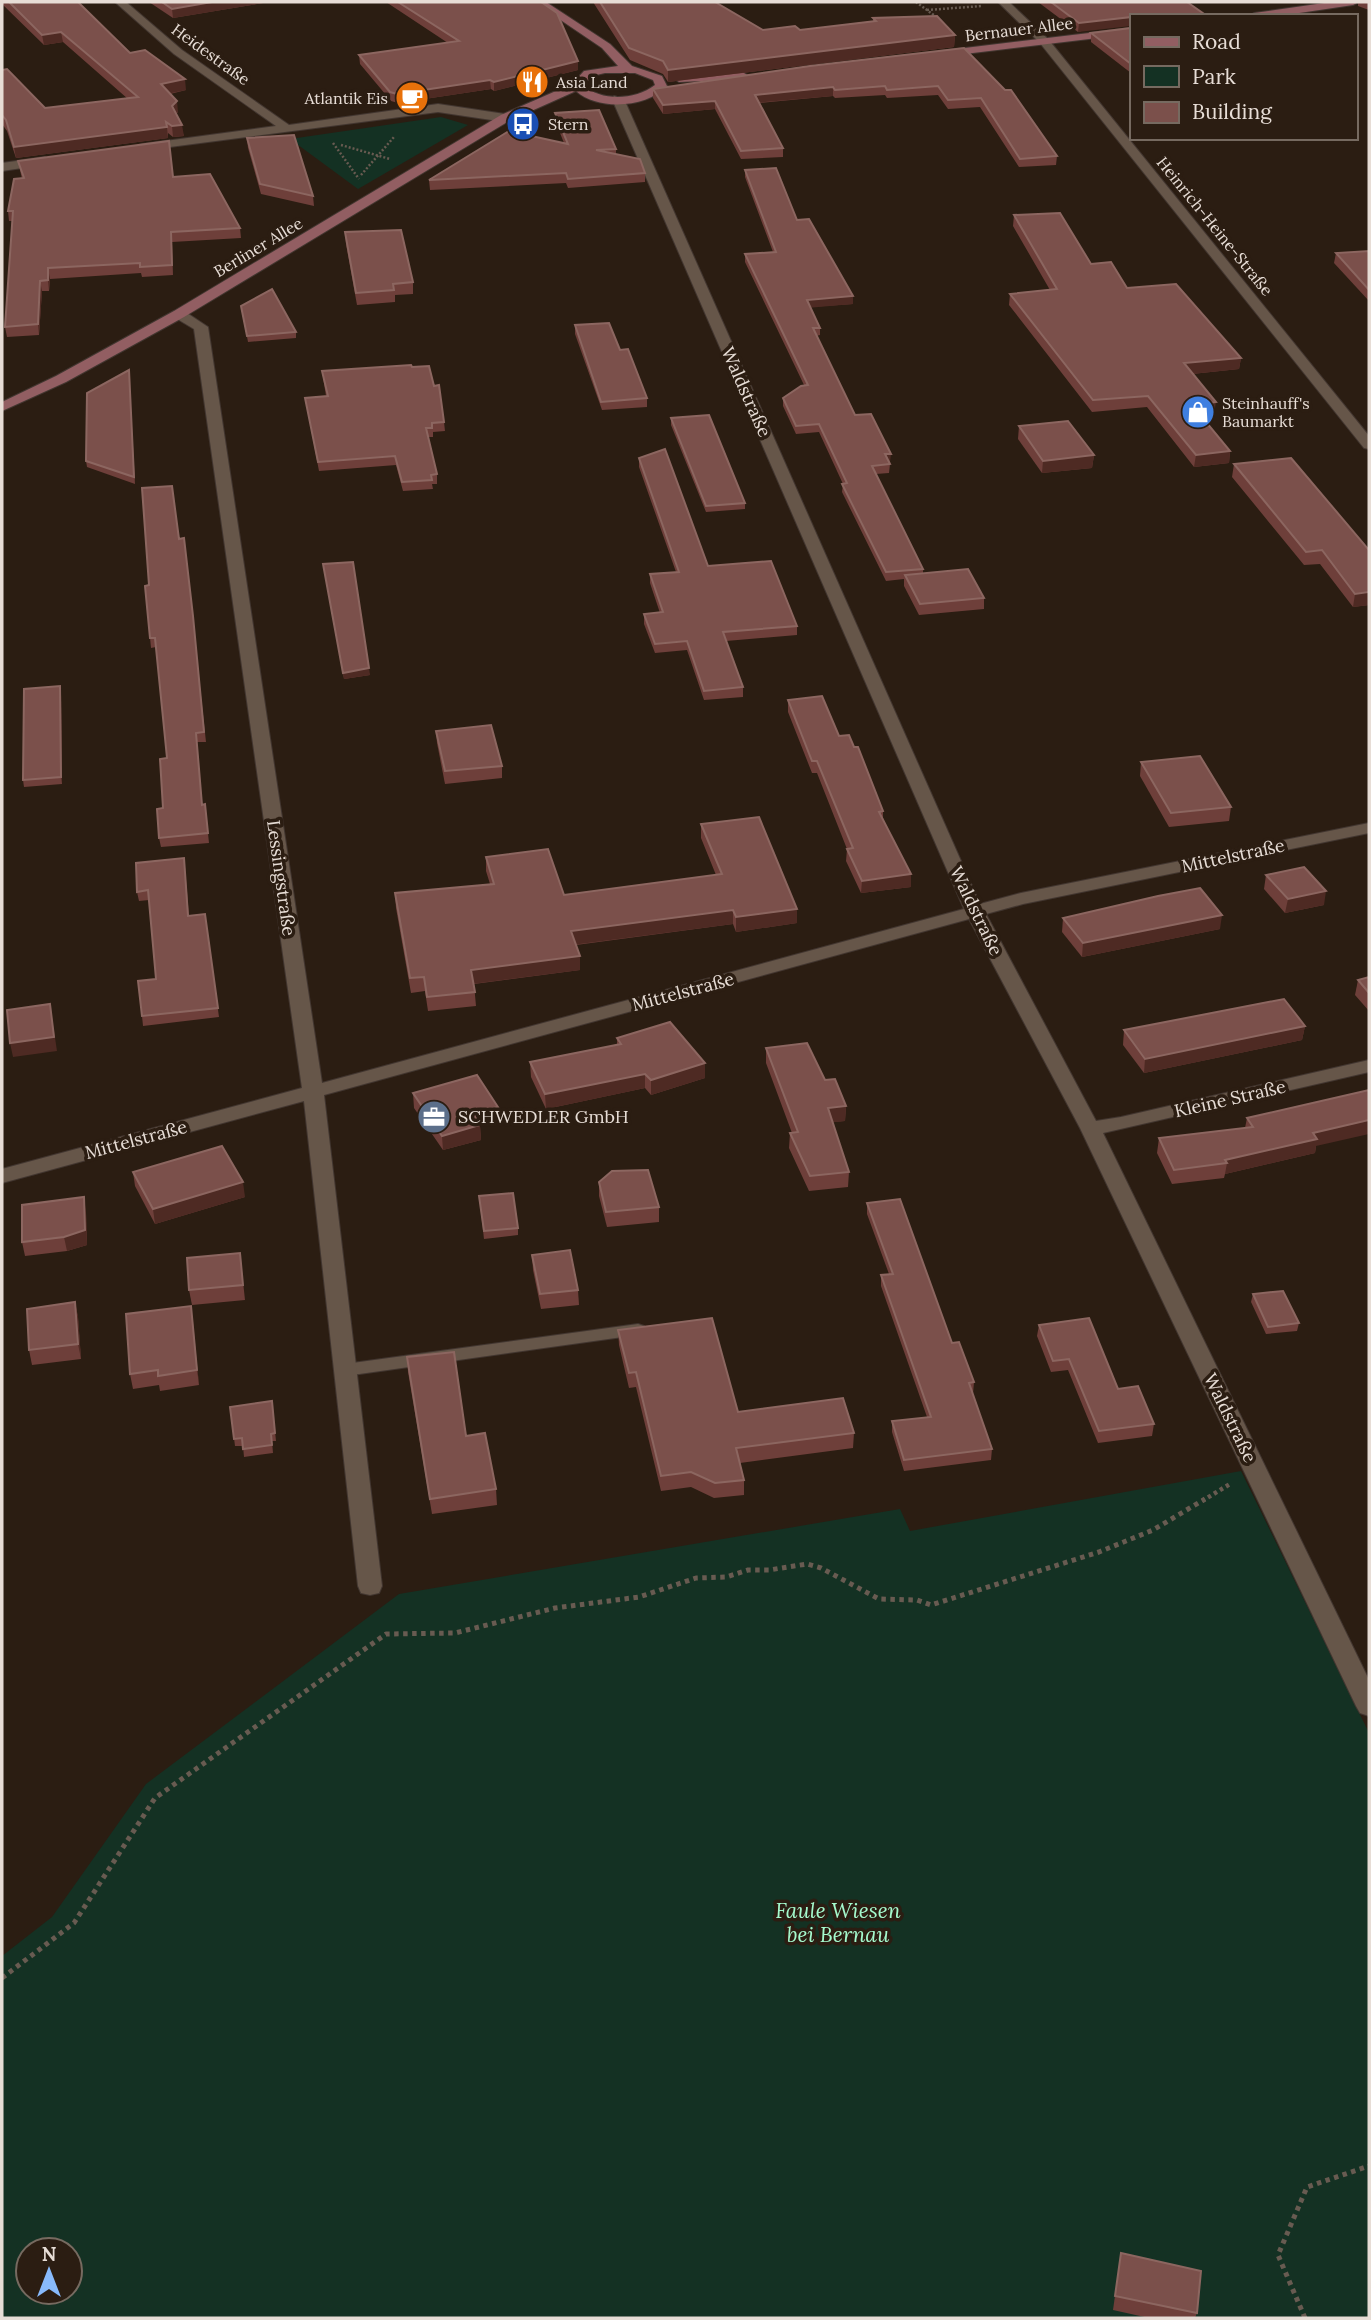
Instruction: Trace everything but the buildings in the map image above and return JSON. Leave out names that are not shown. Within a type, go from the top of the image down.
[{"type":"main road","points":[[539,2],[606,46],[628,69]]},
{"type":"main road","points":[[1265,14],[1320,4],[1353,2]]},
{"type":"main road","name":"Bernauer Allee","points":[[929,56],[1130,31]]},
{"type":"main road","points":[[577,86],[592,96],[618,99],[640,97],[657,90],[749,76],[674,78],[628,69],[595,72],[600,60],[588,36]]},
{"type":"main road","name":"Berliner Allee","points":[[2,407],[61,379],[180,314],[505,118],[577,86],[580,78],[595,72]]},
{"type":"main road","points":[[653,74],[661,82],[657,90]]},
{"type":"main road","name":"Berliner Allee","points":[[528,109],[592,96]]},
{"type":"street","name":"Heidestraße","points":[[120,2],[178,52],[286,128]]},
{"type":"street","name":"Heinrich-Heine-Straße","points":[[1004,3],[1044,41],[1369,444]]},
{"type":"street","name":"Waldstraße","points":[[618,99],[974,912],[1090,1128],[1369,1706]]},
{"type":"street","points":[[124,150],[438,108],[505,118]]},
{"type":"street","points":[[2,167],[56,160]]},
{"type":"street","name":"Lessingstraße","points":[[180,314],[201,327],[313,1092],[370,1586]]},
{"type":"street","name":"Mittelstraße","points":[[2,1176],[1021,900],[1369,828]]},
{"type":"street","name":"Kleine Straße","points":[[1090,1128],[1121,1124],[1369,1066]]},
{"type":"lane","points":[[345,1370],[650,1328]]},
{"type":"path","points":[[916,2],[935,16]]},
{"type":"path","points":[[927,10],[1004,3]]},
{"type":"path","points":[[358,178],[400,130],[386,115]]},
{"type":"path","points":[[368,186],[358,178],[333,143],[391,160]]},
{"type":"path","points":[[2,1978],[74,1923],[155,1798],[386,1634],[455,1633],[555,1608],[639,1597],[696,1577],[726,1577],[748,1570],[769,1570],[807,1564],[821,1568],[879,1599],[917,1600],[931,1605],[1099,1552],[1153,1530],[1255,1469]]},
{"type":"path","points":[[1305,2318],[1278,2255],[1307,2187],[1369,2166]]},
{"type":"green space","points":[[441,117],[468,125],[358,189],[290,139]]},
{"type":"green space","name":"Faule Wiesen bei Bernau","points":[[1241,1471],[1369,1733],[1369,2318],[2,2318],[2,1956],[52,1917],[146,1784],[399,1594],[900,1509],[910,1531]]},
{"type":"place","name":"Asia Land","points":[[532,82]]},
{"type":"place","name":"Atlantik Eis","points":[[412,98]]},
{"type":"place","name":"Stern","points":[[523,124]]},
{"type":"place","name":"Steinhauff's Baumarkt","points":[[1198,412]]},
{"type":"place","name":"SCHWEDLER GmbH","points":[[434,1117]]}]
